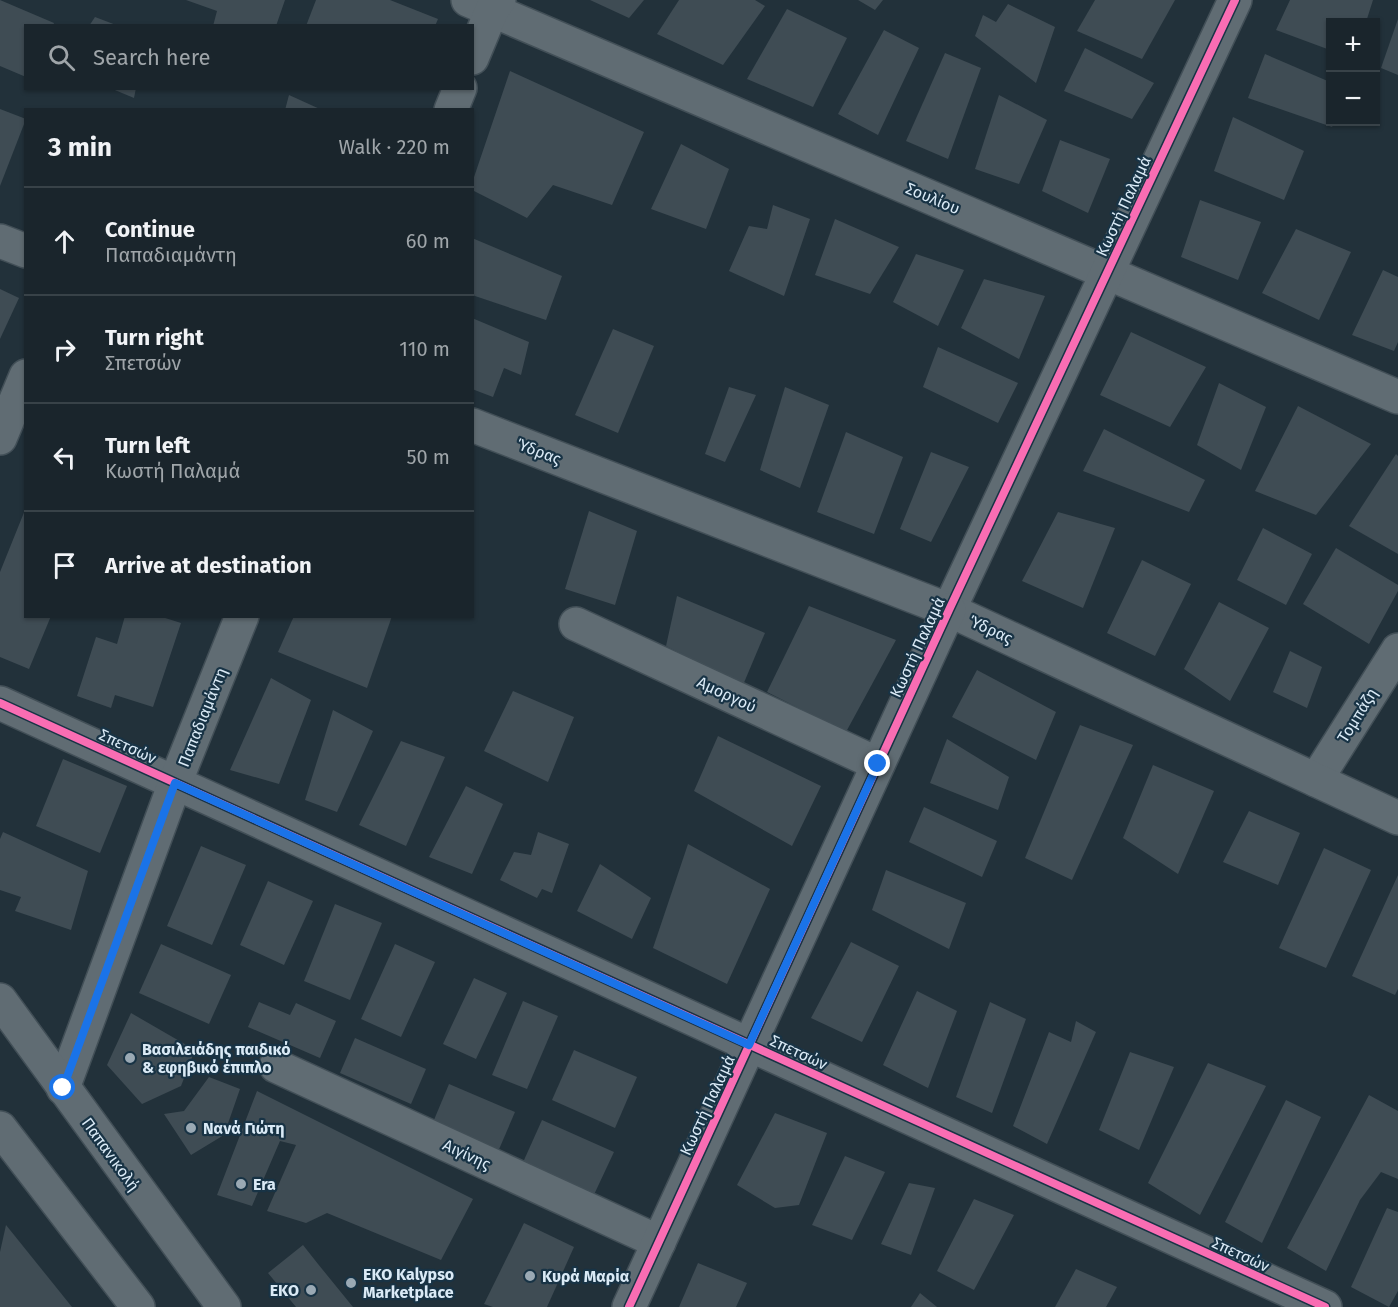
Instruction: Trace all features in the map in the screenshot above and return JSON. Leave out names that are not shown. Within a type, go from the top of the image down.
[{"type":"street","name":"Κωστή Παλαμά","points":[[629,1307],[949,610],[1235,0]]},
{"type":"street","name":"Σουλίου","points":[[487,3],[1398,397]]},
{"type":"street","points":[[474,51],[487,3]]},
{"type":"street","points":[[452,108],[458,90]]},
{"type":"street","points":[[0,241],[24,250]]},
{"type":"street","points":[[0,438],[24,380]]},
{"type":"street","name":"Ύδρας","points":[[474,426],[949,610],[1398,818]]},
{"type":"street","name":"Παπαδιαμάντη","points":[[63,1088],[175,783],[241,618]]},
{"type":"street","name":"Αμοργού","points":[[576,624],[878,764]]},
{"type":"street","name":"Τομπάζη","points":[[1316,780],[1398,650]]},
{"type":"street","name":"Σπετσών","points":[[0,703],[1325,1307]]},
{"type":"street","name":"Παπανικολή","points":[[0,999],[224,1307]]},
{"type":"street","name":"Αιγίνης","points":[[276,1066],[659,1242]]},
{"type":"street","points":[[0,1128],[138,1307]]},
{"type":"building","points":[[0,0],[54,23],[24,24],[24,76],[0,66]]},
{"type":"building","points":[[186,0],[285,0],[277,24],[214,24],[217,11]]},
{"type":"building","points":[[316,0],[390,0],[438,19],[436,24],[307,24]]},
{"type":"building","points":[[590,0],[644,0],[629,18]]},
{"type":"building","points":[[679,0],[755,0],[765,6],[723,65],[657,34]]},
{"type":"building","points":[[858,0],[883,0],[875,10]]},
{"type":"building","points":[[1095,0],[1175,0],[1142,59],[1077,31]]},
{"type":"building","points":[[1290,0],[1373,0],[1367,18],[1326,18],[1326,49],[1276,30]]},
{"type":"building","points":[[1008,4],[1055,27],[1036,83],[975,36],[983,15],[996,22]]},
{"type":"building","points":[[787,9],[847,38],[813,107],[747,79]]},
{"type":"building","points":[[95,17],[113,24],[90,24]]},
{"type":"building","points":[[1398,19],[1398,75],[1381,68]]},
{"type":"building","points":[[884,30],[919,48],[878,135],[838,114]]},
{"type":"building","points":[[1085,48],[1154,83],[1132,119],[1064,91]]},
{"type":"building","points":[[945,53],[981,68],[948,159],[906,141]]},
{"type":"building","points":[[1265,54],[1326,80],[1326,125],[1248,98]]},
{"type":"building","points":[[510,71],[644,132],[612,205],[553,185],[527,218],[474,191],[474,177]]},
{"type":"building","points":[[115,90],[136,90],[134,98]]},
{"type":"building","points":[[289,95],[318,108],[286,108]]},
{"type":"building","points":[[999,95],[1047,120],[1019,184],[975,169]]},
{"type":"building","points":[[0,109],[24,118],[24,124],[0,186]]},
{"type":"building","points":[[1233,117],[1304,151],[1284,200],[1214,171]]},
{"type":"building","points":[[1060,140],[1110,159],[1088,213],[1042,191]]},
{"type":"building","points":[[681,144],[729,169],[706,229],[651,209]]},
{"type":"building","points":[[1200,200],[1261,222],[1238,280],[1181,257]]},
{"type":"building","points":[[773,205],[810,219],[784,296],[729,271],[749,226],[767,229]]},
{"type":"building","points":[[835,219],[899,247],[870,294],[815,275]]},
{"type":"building","points":[[1296,229],[1351,252],[1319,320],[1262,293]]},
{"type":"building","points":[[474,239],[562,276],[546,320],[474,296]]},
{"type":"building","points":[[916,254],[964,270],[938,326],[893,302]]},
{"type":"building","points":[[1383,270],[1398,277],[1398,342],[1394,351],[1352,335]]},
{"type":"building","points":[[984,279],[1045,296],[1019,359],[961,328]]},
{"type":"building","points":[[0,289],[19,298],[0,339]]},
{"type":"building","points":[[474,319],[529,342],[521,375],[504,368],[493,397],[474,390]]},
{"type":"building","points":[[613,329],[654,346],[618,433],[575,415]]},
{"type":"building","points":[[1131,332],[1206,367],[1170,427],[1100,395]]},
{"type":"building","points":[[938,347],[1018,383],[998,423],[923,387]]},
{"type":"building","points":[[1219,383],[1266,407],[1241,470],[1197,445]]},
{"type":"building","points":[[729,387],[756,395],[725,462],[705,454]]},
{"type":"building","points":[[785,387],[829,405],[800,488],[760,470]]},
{"type":"building","points":[[1298,406],[1371,444],[1316,515],[1255,491]]},
{"type":"building","points":[[1104,429],[1205,480],[1189,512],[1083,471]]},
{"type":"building","points":[[846,432],[903,457],[874,534],[817,512]]},
{"type":"building","points":[[931,452],[969,467],[931,542],[900,529]]},
{"type":"building","points":[[1396,454],[1398,456],[1398,554],[1349,526]]},
{"type":"building","points":[[589,511],[637,531],[615,605],[565,589]]},
{"type":"building","points":[[24,512],[24,618],[50,618],[29,669],[0,657],[0,572]]},
{"type":"building","points":[[1058,512],[1115,528],[1083,608],[1022,581]]},
{"type":"building","points":[[1263,528],[1312,554],[1286,605],[1237,580]]},
{"type":"building","points":[[1336,548],[1398,585],[1398,591],[1369,644],[1303,604]]},
{"type":"building","points":[[1142,560],[1191,584],[1155,656],[1107,633]]},
{"type":"building","points":[[677,596],[765,633],[743,685],[666,646]]},
{"type":"building","points":[[1219,602],[1269,628],[1230,701],[1184,669]]},
{"type":"building","points":[[809,606],[896,640],[846,732],[767,692]]},
{"type":"building","points":[[124,618],[165,618],[181,623],[153,707],[115,695],[111,708],[77,696],[96,637],[117,644]]},
{"type":"building","points":[[293,618],[391,618],[367,688],[278,652]]},
{"type":"building","points":[[1290,651],[1322,667],[1307,708],[1273,692]]},
{"type":"building","points":[[977,670],[1056,712],[1036,760],[952,717]]},
{"type":"building","points":[[271,678],[311,700],[279,784],[230,770]]},
{"type":"building","points":[[513,691],[574,717],[548,782],[484,751]]},
{"type":"building","points":[[333,710],[373,731],[337,812],[305,800]]},
{"type":"building","points":[[1080,725],[1133,745],[1072,880],[1025,858]]},
{"type":"building","points":[[718,736],[821,786],[792,846],[694,791]]},
{"type":"building","points":[[947,739],[1009,777],[998,810],[930,783]]},
{"type":"building","points":[[401,741],[445,757],[406,846],[359,825]]},
{"type":"building","points":[[63,759],[127,786],[100,853],[36,826]]},
{"type":"building","points":[[1153,765],[1214,791],[1178,874],[1123,838]]},
{"type":"building","points":[[466,786],[503,804],[472,874],[429,857]]},
{"type":"building","points":[[924,807],[997,841],[982,877],[909,842]]},
{"type":"building","points":[[1249,811],[1300,833],[1278,885],[1223,862]]},
{"type":"building","points":[[3,832],[88,871],[71,930],[15,911],[21,897],[0,890],[0,839]]},
{"type":"building","points":[[538,832],[569,844],[552,893],[542,889],[537,898],[500,880],[514,852],[531,855]]},
{"type":"building","points":[[688,844],[770,889],[727,984],[653,948]]},
{"type":"building","points":[[201,846],[246,865],[212,945],[167,926]]},
{"type":"building","points":[[1324,848],[1371,870],[1326,968],[1279,948]]},
{"type":"building","points":[[600,864],[651,898],[632,939],[577,911]]},
{"type":"building","points":[[886,870],[966,903],[949,949],[872,910]]},
{"type":"building","points":[[1398,875],[1398,989],[1395,995],[1352,976]]},
{"type":"building","points":[[268,881],[313,901],[284,965],[240,945]]},
{"type":"building","points":[[335,904],[382,923],[350,1000],[304,981]]},
{"type":"building","points":[[851,942],[899,966],[862,1042],[811,1018]]},
{"type":"building","points":[[161,944],[231,975],[209,1024],[139,993]]},
{"type":"building","points":[[395,944],[435,962],[401,1037],[361,1019]]},
{"type":"building","points":[[474,978],[507,993],[476,1059],[443,1044]]},
{"type":"building","points":[[917,991],[957,1011],[928,1088],[883,1065]]},
{"type":"building","points":[[523,1001],[558,1016],[527,1089],[492,1075]]},
{"type":"building","points":[[259,1002],[290,1015],[296,1003],[336,1021],[320,1058],[248,1027]]},
{"type":"building","points":[[990,1002],[1026,1019],[992,1113],[956,1097]]},
{"type":"building","points":[[131,1013],[195,1050],[181,1086],[142,1104],[107,1065]]},
{"type":"building","points":[[1076,1021],[1096,1032],[1047,1144],[1013,1126],[1049,1032],[1071,1042]]},
{"type":"building","points":[[355,1038],[426,1069],[411,1104],[340,1073]]},
{"type":"building","points":[[574,1050],[637,1077],[615,1128],[552,1100]]},
{"type":"building","points":[[1130,1052],[1174,1067],[1139,1150],[1099,1130]]},
{"type":"building","points":[[1208,1063],[1266,1086],[1200,1215],[1148,1183]]},
{"type":"building","points":[[209,1077],[240,1089],[224,1135],[191,1155],[164,1114],[184,1111]]},
{"type":"building","points":[[449,1084],[515,1112],[497,1154],[431,1127]]},
{"type":"building","points":[[257,1091],[473,1199],[441,1260],[327,1213],[306,1223],[267,1211],[296,1145],[280,1141],[252,1206],[217,1195]]},
{"type":"building","points":[[1369,1095],[1398,1111],[1398,1179],[1381,1172],[1360,1200],[1326,1271],[1287,1248]]},
{"type":"building","points":[[1286,1100],[1321,1117],[1262,1243],[1225,1222]]},
{"type":"building","points":[[775,1113],[827,1133],[799,1205],[775,1208],[737,1185]]},
{"type":"building","points":[[542,1120],[614,1152],[591,1201],[520,1169]]},
{"type":"building","points":[[845,1156],[885,1172],[852,1240],[812,1225]]},
{"type":"building","points":[[909,1183],[935,1188],[911,1255],[881,1244]]},
{"type":"building","points":[[974,1199],[1014,1215],[974,1290],[937,1271]]},
{"type":"building","points":[[1387,1208],[1398,1212],[1398,1291],[1389,1307],[1351,1287]]},
{"type":"building","name":"Κυρά Μαρία","points":[[524,1223],[574,1247],[547,1307],[493,1307],[484,1304]]},
{"type":"building","points":[[6,1225],[72,1307],[0,1307],[0,1252]]},
{"type":"building","name":"EKO","points":[[303,1245],[353,1307],[296,1307],[268,1273]]},
{"type":"building","points":[[698,1263],[747,1283],[736,1307],[679,1307]]},
{"type":"building","points":[[1076,1269],[1117,1287],[1106,1307],[1055,1307]]},
{"type":"building","points":[[920,1293],[937,1307],[911,1307]]},
{"type":"cycle path","points":[[629,1307],[949,610],[1235,0]]},
{"type":"cycle path","points":[[0,703],[1325,1307]]},
{"type":"place","name":"Βασιλειάδης παιδικό & εφηβικό έπιπλο","points":[[130,1058]]},
{"type":"place","name":"Νανά Γιώτη","points":[[191,1128]]},
{"type":"place","name":"Era","points":[[241,1184]]},
{"type":"place","name":"Κυρά Μαρία","points":[[530,1276]]},
{"type":"place","name":"EKO Kalypso Marketplace","points":[[351,1283]]},
{"type":"place","name":"EKO","points":[[311,1290]]},
{"type":"route","points":[[63,1088],[175,783],[749,1045],[878,764]]}]
